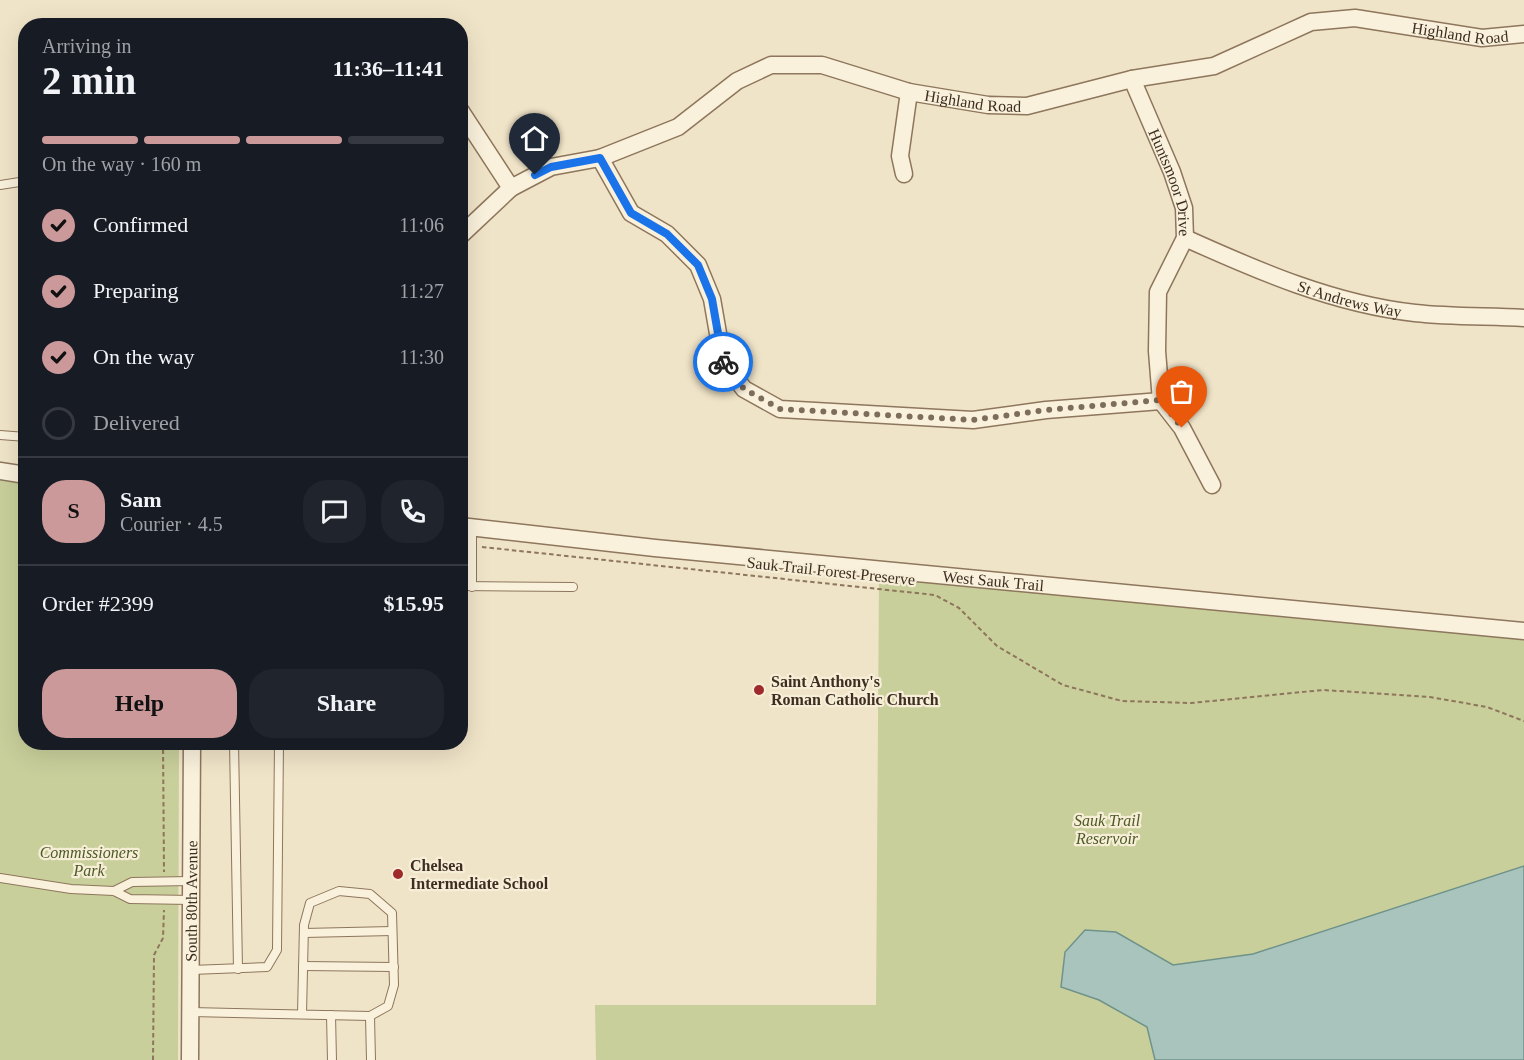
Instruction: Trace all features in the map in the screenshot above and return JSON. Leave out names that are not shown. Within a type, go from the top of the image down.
[{"type":"street","name":"Highland Road","points":[[468,228],[511,188],[551,167],[600,158],[678,127],[737,81],[771,65],[822,64],[909,92],[988,105],[1027,106],[1132,79],[1214,66],[1311,22],[1355,18],[1482,38],[1524,34]]},
{"type":"street","name":"Huntsmoor Drive","points":[[1132,79],[1184,208],[1185,238],[1158,292],[1157,351],[1161,400]]},
{"type":"street","points":[[904,174],[900,156],[909,92]]},
{"type":"street","points":[[468,122],[511,188]]},
{"type":"street","points":[[600,158],[631,213],[667,234],[698,265],[712,299],[723,362],[744,389],[780,409],[973,420],[1046,410],[1161,400],[1182,428],[1212,485]]},
{"type":"street","name":"St Andrews Way","points":[[1185,238],[1252,268],[1341,298],[1414,313],[1524,318]]},
{"type":"street","points":[[0,471],[18,474]]},
{"type":"street","name":"West Sauk Trail","points":[[468,526],[672,550],[1524,631]]},
{"type":"street","name":"South 80th Avenue","points":[[190,1060],[192,750]]},
{"type":"lane","points":[[0,185],[18,182]]},
{"type":"lane","points":[[0,435],[18,436]]},
{"type":"lane","points":[[468,534],[471,545],[472,586]]},
{"type":"lane","points":[[468,586],[573,587]]},
{"type":"lane","points":[[234,750],[238,969]]},
{"type":"lane","points":[[191,970],[267,967],[277,950],[279,750]]},
{"type":"lane","points":[[0,878],[71,889],[114,891],[130,899],[192,900]]},
{"type":"lane","points":[[114,891],[132,882],[191,881]]},
{"type":"lane","points":[[191,1012],[370,1016],[388,1006],[394,985],[392,913],[370,894],[339,891],[310,903],[304,933],[302,1014]]},
{"type":"lane","points":[[304,933],[392,931]]},
{"type":"lane","points":[[303,966],[394,967]]},
{"type":"lane","points":[[331,1015],[332,1060]]},
{"type":"lane","points":[[370,1016],[371,1060]]},
{"type":"path","name":"Sauk Trail Forest Preserve","points":[[471,545],[935,595],[959,608],[997,646],[1063,685],[1122,701],[1191,703],[1323,690],[1430,697],[1487,707],[1524,721]]},
{"type":"green space","name":"Commissioners Park","points":[[0,477],[18,480],[18,750],[179,750],[178,1060],[0,1060]]},
{"type":"green space","name":"Sauk Trail Reservoir","points":[[879,577],[1524,638],[1524,1060],[596,1060],[595,1005],[876,1005]]},
{"type":"water","points":[[1524,866],[1524,1060],[1155,1060],[1147,1027],[1099,1000],[1061,987],[1065,952],[1085,930],[1116,932],[1173,965],[1253,954]]},
{"type":"way so far","points":[[723,362],[744,389],[780,409],[973,420],[1046,410],[1161,400],[1182,428]]},
{"type":"place","name":"Saint Anthony's Roman Catholic Church","points":[[759,690]]},
{"type":"place","name":"Chelsea Intermediate School","points":[[398,874]]},
{"type":"route","points":[[535,175],[551,167],[600,158],[631,213],[667,234],[698,265],[712,299],[723,362]]}]
